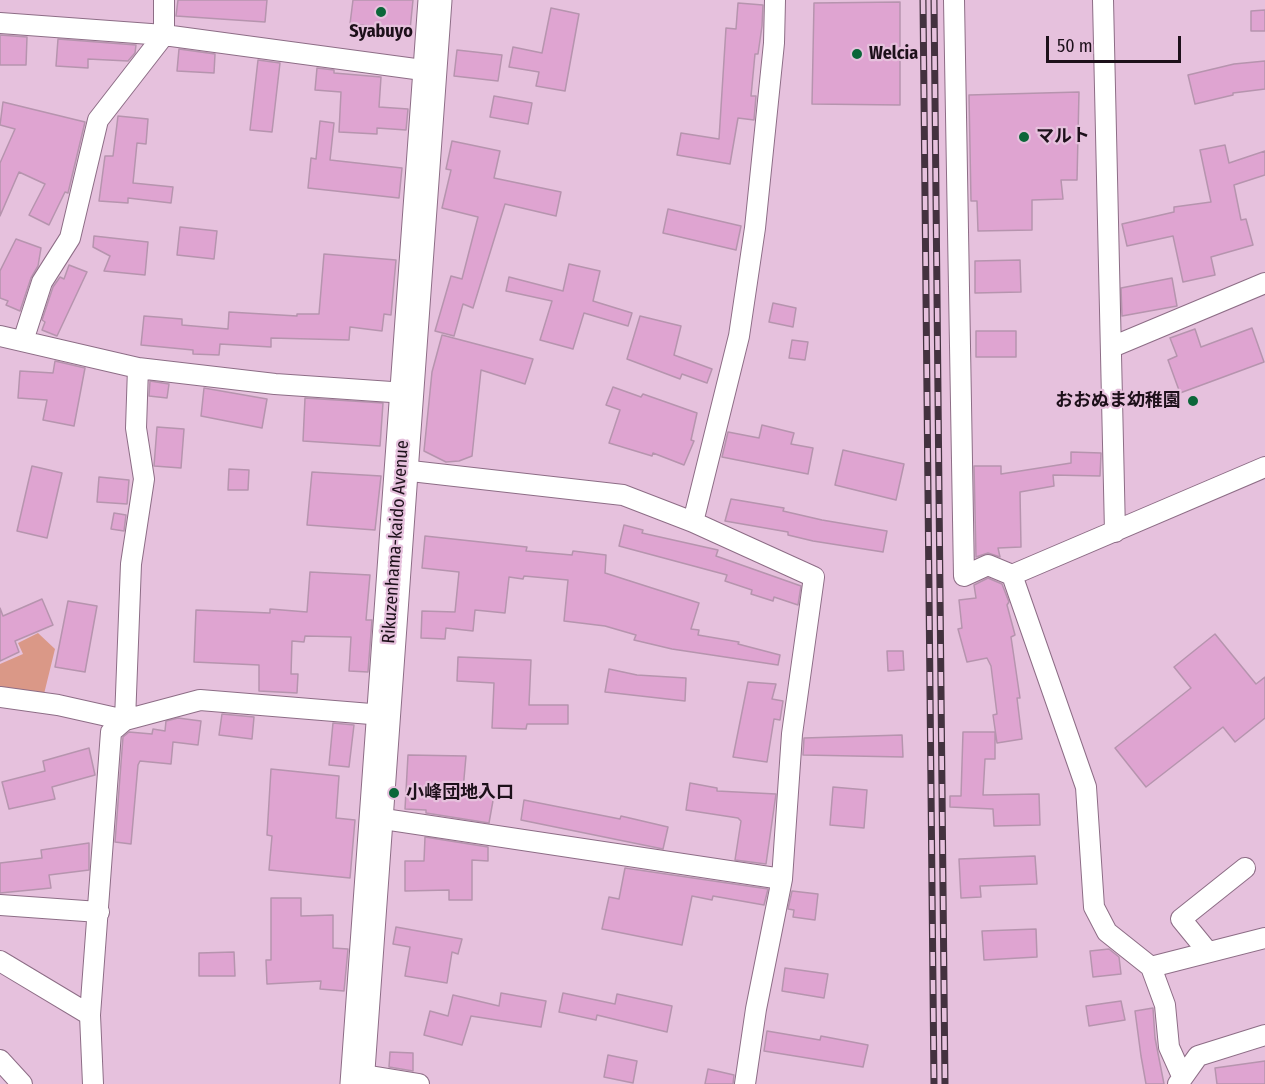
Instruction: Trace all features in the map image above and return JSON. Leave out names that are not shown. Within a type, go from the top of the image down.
[{"type":"highway","name":"Rikuzenhama-kaido Avenue","points":[[358,1079],[435,0]]},
{"type":"street","points":[[23,341],[42,282],[70,238],[98,120],[164,35],[164,0]]},
{"type":"street","points":[[693,522],[739,336],[756,217],[774,43],[775,0]]},
{"type":"street","points":[[954,0],[964,576],[988,565],[1012,575],[1265,467]]},
{"type":"street","points":[[1103,0],[1115,532]]},
{"type":"street","points":[[0,23],[164,35],[430,71]]},
{"type":"street","points":[[1112,347],[1265,283]]},
{"type":"street","points":[[0,336],[138,368],[275,384],[406,393]]},
{"type":"street","points":[[125,720],[131,564],[144,479],[136,428],[138,368]]},
{"type":"street","points":[[402,470],[623,495],[693,522],[814,577],[792,734],[782,879],[756,1009],[745,1084]]},
{"type":"street","points":[[1012,575],[1086,787],[1094,907],[1107,932],[1151,967],[1165,1005],[1169,1047],[1180,1080]]},
{"type":"street","points":[[0,697],[58,705],[125,720]]},
{"type":"street","points":[[93,1084],[90,1015],[111,732],[125,720],[200,700],[383,715]]},
{"type":"street","points":[[377,818],[782,879]]},
{"type":"street","points":[[1208,952],[1181,919],[1245,868]]},
{"type":"street","points":[[0,905],[99,912]]},
{"type":"street","points":[[1151,967],[1265,938]]},
{"type":"street","points":[[0,961],[90,1015]]},
{"type":"street","points":[[1180,1080],[1198,1056],[1265,1035]]},
{"type":"street","points":[[0,1059],[22,1084]]},
{"type":"street","points":[[358,1079],[419,1084]]},
{"type":"shaded area","points":[[38,633],[55,649],[44,694],[0,687],[0,664],[23,654],[18,643]]},
{"type":"building","points":[[178,0],[267,0],[265,22],[176,16]]},
{"type":"building","name":"Syabuyo","points":[[353,0],[413,0],[410,30],[350,24]]},
{"type":"building","name":"Welcia","points":[[900,2],[900,105],[812,104],[814,3]]},
{"type":"building","points":[[738,3],[763,5],[751,96],[756,96],[754,120],[738,118],[730,164],[677,155],[681,133],[719,139],[726,28],[736,29]]},
{"type":"building","points":[[551,8],[579,14],[565,91],[536,86],[539,72],[509,67],[513,47],[542,53]]},
{"type":"building","points":[[1265,10],[1265,31],[1251,31],[1251,11]]},
{"type":"building","points":[[0,35],[27,37],[26,65],[0,65]]},
{"type":"building","points":[[58,39],[136,45],[135,53],[128,61],[88,59],[88,68],[56,66]]},
{"type":"building","points":[[179,49],[215,54],[214,73],[177,71]]},
{"type":"building","points":[[457,50],[502,55],[498,81],[454,76]]},
{"type":"building","points":[[258,60],[280,63],[272,132],[250,130]]},
{"type":"building","points":[[1265,61],[1265,89],[1233,93],[1233,95],[1195,104],[1188,75],[1234,64]]},
{"type":"building","points":[[317,68],[334,70],[334,73],[381,77],[379,107],[408,109],[406,130],[377,128],[377,134],[339,132],[341,92],[315,90]]},
{"type":"building","name":"マルト","points":[[1079,92],[1077,180],[1061,180],[1063,199],[1032,200],[1032,230],[978,231],[977,201],[971,201],[969,95]]},
{"type":"building","points":[[494,96],[532,103],[528,124],[490,117]]},
{"type":"building","points":[[3,102],[85,122],[68,193],[65,192],[49,225],[29,215],[45,184],[19,172],[0,216],[0,163],[15,129],[0,125]]},
{"type":"building","points":[[118,116],[148,119],[146,144],[137,143],[133,183],[173,187],[171,203],[128,198],[128,203],[99,201],[105,156],[113,156]]},
{"type":"building","points":[[320,121],[334,123],[330,160],[402,168],[399,198],[308,188],[311,158],[316,159]]},
{"type":"building","points":[[452,141],[500,151],[494,178],[561,192],[556,216],[505,204],[473,308],[463,304],[454,336],[435,331],[451,276],[462,279],[478,217],[442,208],[451,170],[446,169]]},
{"type":"building","points":[[1225,145],[1229,163],[1265,151],[1265,175],[1234,185],[1241,220],[1246,219],[1253,245],[1211,257],[1215,275],[1183,282],[1173,236],[1127,246],[1122,224],[1174,212],[1174,207],[1211,202],[1200,150]]},
{"type":"building","points":[[668,209],[741,226],[736,250],[663,233]]},
{"type":"building","points":[[180,227],[217,231],[214,259],[177,255]]},
{"type":"building","points":[[94,236],[148,242],[145,275],[104,271],[110,256],[93,247]]},
{"type":"building","points":[[16,239],[41,248],[38,266],[31,278],[20,311],[6,305],[8,301],[0,298],[0,271]]},
{"type":"building","points":[[324,254],[396,260],[391,315],[384,314],[382,331],[350,327],[349,340],[271,338],[271,347],[220,344],[219,355],[193,354],[193,350],[141,345],[144,316],[182,319],[182,325],[228,329],[229,312],[297,316],[297,314],[319,314]]},
{"type":"building","points":[[1020,260],[1021,292],[975,293],[975,261]]},
{"type":"building","points":[[569,264],[600,271],[593,301],[632,313],[628,326],[584,313],[573,349],[540,340],[552,301],[506,291],[509,277],[563,291]]},
{"type":"building","points":[[69,265],[87,272],[57,336],[42,330],[45,322],[42,320],[53,287],[60,277],[64,279]]},
{"type":"building","points":[[1172,278],[1177,306],[1122,316],[1121,288]]},
{"type":"building","points":[[773,303],[796,308],[793,327],[769,322]]},
{"type":"building","points":[[640,316],[681,326],[674,355],[712,369],[707,383],[682,374],[680,379],[627,359]]},
{"type":"building","points":[[1252,328],[1264,362],[1180,393],[1168,360],[1177,356],[1170,338],[1195,329],[1201,347]]},
{"type":"building","points":[[976,331],[1016,331],[1016,357],[976,357]]},
{"type":"building","points":[[442,335],[533,359],[525,384],[481,370],[472,456],[459,461],[446,462],[424,451],[432,372]]},
{"type":"building","points":[[792,340],[808,342],[805,360],[789,358]]},
{"type":"building","points":[[55,361],[85,368],[74,426],[43,420],[47,400],[18,398],[20,371],[53,373]]},
{"type":"building","points":[[150,381],[169,384],[167,398],[149,396]]},
{"type":"building","points":[[613,387],[641,397],[643,394],[697,413],[691,440],[694,441],[684,465],[653,453],[652,456],[609,443],[620,410],[606,405]]},
{"type":"building","points":[[204,388],[267,399],[262,428],[201,416]]},
{"type":"building","points":[[305,398],[383,403],[380,446],[303,441]]},
{"type":"building","points":[[762,425],[794,433],[791,444],[813,448],[808,474],[722,457],[728,432],[759,438]]},
{"type":"building","points":[[157,427],[184,429],[181,468],[154,466]]},
{"type":"building","points":[[843,450],[904,464],[896,500],[835,485]]},
{"type":"building","points":[[1071,452],[1101,453],[1100,476],[1053,475],[1054,486],[1020,492],[1021,547],[998,548],[1000,557],[988,553],[976,557],[974,466],[1001,466],[1001,474],[1071,463]]},
{"type":"building","points":[[32,466],[62,473],[47,538],[17,531]]},
{"type":"building","points":[[229,469],[249,470],[248,490],[228,490]]},
{"type":"building","points":[[312,472],[381,476],[375,530],[307,525]]},
{"type":"building","points":[[99,477],[129,480],[127,504],[97,502]]},
{"type":"building","points":[[731,499],[784,508],[783,511],[822,520],[887,531],[883,552],[813,541],[788,535],[788,532],[725,521]]},
{"type":"building","points":[[114,513],[126,515],[124,531],[111,529]]},
{"type":"building","points":[[624,525],[643,530],[642,533],[718,550],[716,556],[801,586],[798,605],[774,597],[773,601],[751,594],[752,590],[725,581],[727,575],[619,546]]},
{"type":"building","points":[[425,536],[527,547],[526,551],[572,555],[573,551],[606,555],[605,573],[699,603],[691,629],[699,630],[698,635],[739,642],[738,644],[780,655],[778,665],[672,649],[634,640],[636,635],[605,626],[564,621],[568,580],[524,576],[523,579],[509,577],[505,613],[475,610],[473,631],[446,628],[445,639],[421,638],[422,611],[455,612],[459,572],[422,568]]},
{"type":"building","points":[[310,572],[370,575],[366,620],[372,620],[368,672],[349,671],[351,637],[305,636],[304,642],[292,641],[291,674],[298,674],[297,693],[259,691],[259,665],[194,662],[196,610],[270,613],[270,609],[307,612]]},
{"type":"building","points":[[988,578],[1002,584],[1009,602],[1007,605],[1015,635],[1011,637],[1020,698],[1017,698],[1022,739],[997,743],[993,715],[997,714],[991,666],[987,658],[967,662],[958,629],[962,628],[959,600],[976,598],[974,585]]},
{"type":"building","points":[[42,599],[53,625],[15,641],[19,652],[0,661],[0,608],[3,616]]},
{"type":"building","points":[[68,601],[97,606],[85,672],[55,667]]},
{"type":"building","points":[[1215,634],[1256,684],[1265,677],[1265,718],[1235,742],[1223,727],[1146,787],[1115,748],[1191,688],[1174,667]]},
{"type":"building","points":[[887,651],[903,651],[904,670],[888,671]]},
{"type":"building","points":[[458,657],[531,660],[529,705],[568,705],[568,724],[527,724],[526,729],[492,728],[494,683],[457,681]]},
{"type":"building","points":[[609,669],[637,675],[686,678],[685,701],[605,692]]},
{"type":"building","points":[[748,682],[776,684],[772,699],[783,701],[780,720],[774,719],[767,762],[733,757]]},
{"type":"building","points":[[222,714],[254,717],[252,739],[219,735]]},
{"type":"building","points":[[178,718],[201,721],[198,745],[173,742],[171,764],[140,761],[131,844],[115,842],[123,737],[129,732],[152,734],[153,729],[165,731],[166,721]]},
{"type":"building","points":[[333,723],[354,725],[349,767],[329,765]]},
{"type":"building","points":[[963,732],[995,732],[995,759],[985,759],[983,795],[1039,794],[1040,825],[994,826],[993,809],[950,807],[950,796],[961,796]]},
{"type":"building","points":[[902,735],[903,757],[803,755],[804,738]]},
{"type":"building","points":[[89,748],[95,775],[52,787],[55,799],[9,809],[2,782],[45,771],[43,761]]},
{"type":"building","points":[[408,755],[466,756],[463,790],[494,795],[489,823],[426,813],[426,810],[405,809]]},
{"type":"building","points":[[271,769],[339,776],[336,818],[355,820],[350,878],[269,870],[272,836],[267,835]]},
{"type":"building","points":[[690,783],[717,788],[717,791],[776,794],[766,864],[735,860],[741,821],[738,818],[686,810]]},
{"type":"building","points":[[833,787],[867,790],[864,828],[830,825]]},
{"type":"building","points":[[524,800],[620,819],[621,816],[668,827],[663,849],[521,820]]},
{"type":"building","points":[[425,837],[488,847],[488,861],[472,860],[472,900],[449,900],[449,890],[405,891],[405,861],[424,861]]},
{"type":"building","points":[[89,843],[89,870],[49,875],[51,888],[0,893],[0,863],[42,858],[41,850]]},
{"type":"building","points":[[1035,856],[1037,884],[980,886],[981,897],[961,898],[959,859]]},
{"type":"building","points":[[625,868],[768,889],[764,905],[713,896],[712,900],[692,896],[682,945],[602,929],[609,897],[619,899]]},
{"type":"building","points":[[792,891],[818,894],[815,920],[793,917],[794,910],[788,909]]},
{"type":"building","points":[[271,898],[301,898],[301,916],[333,915],[333,948],[348,949],[344,991],[320,989],[321,981],[267,984],[266,960],[271,960]]},
{"type":"building","points":[[396,927],[462,939],[458,954],[452,952],[447,983],[405,976],[410,947],[393,944]]},
{"type":"building","points":[[1036,929],[1037,957],[984,960],[982,931]]},
{"type":"building","points":[[1109,949],[1119,957],[1121,974],[1093,977],[1090,951]]},
{"type":"building","points":[[234,952],[235,976],[199,976],[199,953]]},
{"type":"building","points":[[785,968],[828,974],[824,998],[782,991]]},
{"type":"building","points":[[501,993],[546,1001],[541,1027],[471,1016],[462,1045],[424,1035],[430,1011],[448,1016],[453,995],[499,1006]]},
{"type":"building","points":[[563,993],[615,1004],[617,994],[672,1006],[667,1032],[597,1015],[596,1020],[559,1012]]},
{"type":"building","points":[[1121,1001],[1125,1020],[1089,1026],[1086,1006]]},
{"type":"building","points":[[1153,1008],[1155,1038],[1164,1084],[1146,1084],[1141,1056],[1135,1011]]},
{"type":"building","points":[[767,1031],[820,1040],[821,1036],[868,1045],[863,1067],[764,1051]]},
{"type":"building","points":[[390,1052],[413,1053],[413,1071],[389,1067]]},
{"type":"building","points":[[608,1055],[637,1061],[633,1083],[604,1077]]},
{"type":"building","points":[[1265,1061],[1265,1084],[1217,1084],[1215,1068]]},
{"type":"building","points":[[708,1069],[734,1075],[733,1084],[705,1084]]},
{"type":"railway","points":[[923,0],[934,1084]]},
{"type":"railway","points":[[934,0],[945,1084]]},
{"type":"place","name":"Syabuyo","points":[[381,12]]},
{"type":"place","name":"Welcia","points":[[857,54]]},
{"type":"place","name":"マルト","points":[[1024,137]]},
{"type":"place","name":"おおぬま幼稚園","points":[[1193,401]]},
{"type":"place","name":"小峰団地入口","points":[[394,793]]}]
